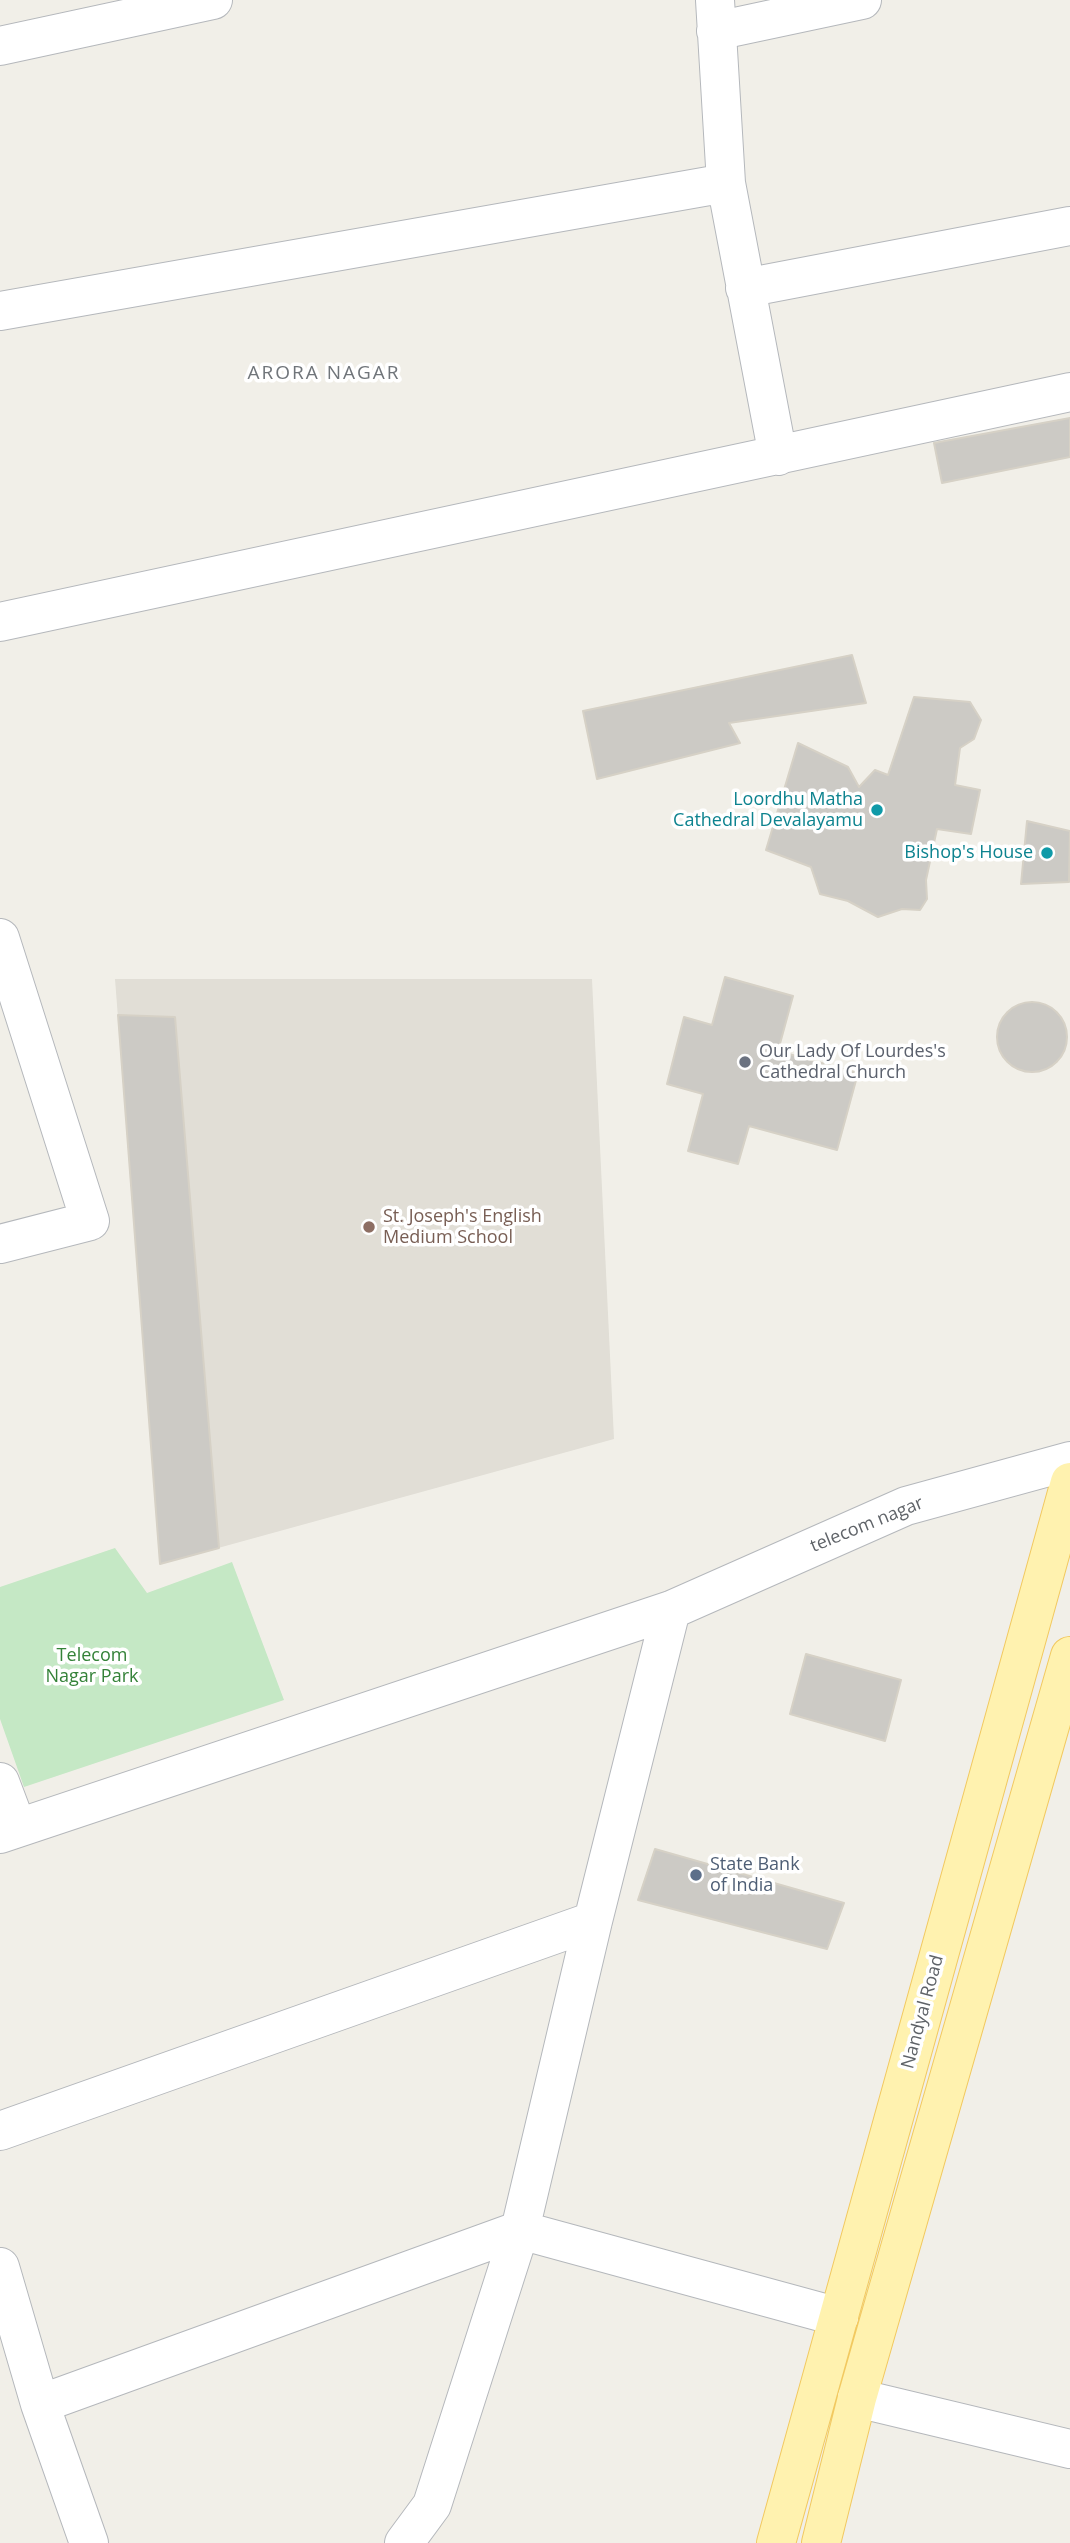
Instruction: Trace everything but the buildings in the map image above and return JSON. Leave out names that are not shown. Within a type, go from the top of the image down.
[{"type":"main road","name":"Nandyal Road","points":[[776,2543],[1070,1482]]},
{"type":"main road","points":[[821,2543],[857,2398],[1062,1715],[1070,1656]]},
{"type":"street","points":[[0,46],[213,0]]},
{"type":"street","points":[[778,456],[726,183],[715,16],[862,0]]},
{"type":"street","points":[[1,306],[726,183]]},
{"type":"street","points":[[745,288],[1070,226]]},
{"type":"street","points":[[0,622],[1070,392]]},
{"type":"street","points":[[0,938],[90,1221],[0,1244]]},
{"type":"street","name":"telecom nagar","points":[[8,1830],[671,1610],[906,1506],[1070,1461]]},
{"type":"street","points":[[404,2543],[432,2505],[520,2230],[593,1921],[671,1610]]},
{"type":"street","points":[[0,1783],[8,1830]]},
{"type":"street","points":[[0,2131],[593,1921]]},
{"type":"street","points":[[40,2404],[520,2230],[839,2317]]},
{"type":"street","points":[[0,2267],[40,2404],[89,2543]]},
{"type":"street","points":[[857,2398],[1070,2449]]},
{"type":"shaded area","name":"St. Joseph's English Medium School","points":[[115,979],[592,979],[614,1439],[160,1564]]},
{"type":"green space","name":"Telecom Nagar Park","points":[[115,1548],[147,1593],[232,1562],[284,1700],[24,1787],[0,1719],[0,1587]]},
{"type":"place","name":"Loordhu Matha Cathedral Devalayamu","points":[[877,810]]},
{"type":"place","name":"Bishop's House","points":[[1047,853]]},
{"type":"place","name":"Our Lady Of Lourdes's Cathedral Church","points":[[745,1062]]},
{"type":"place","name":"St. Joseph's English Medium School","points":[[369,1227]]},
{"type":"place","name":"State Bank of India","points":[[696,1875]]},
{"type":"district","name":"ARORA NAGAR","points":[[324,374]]}]
